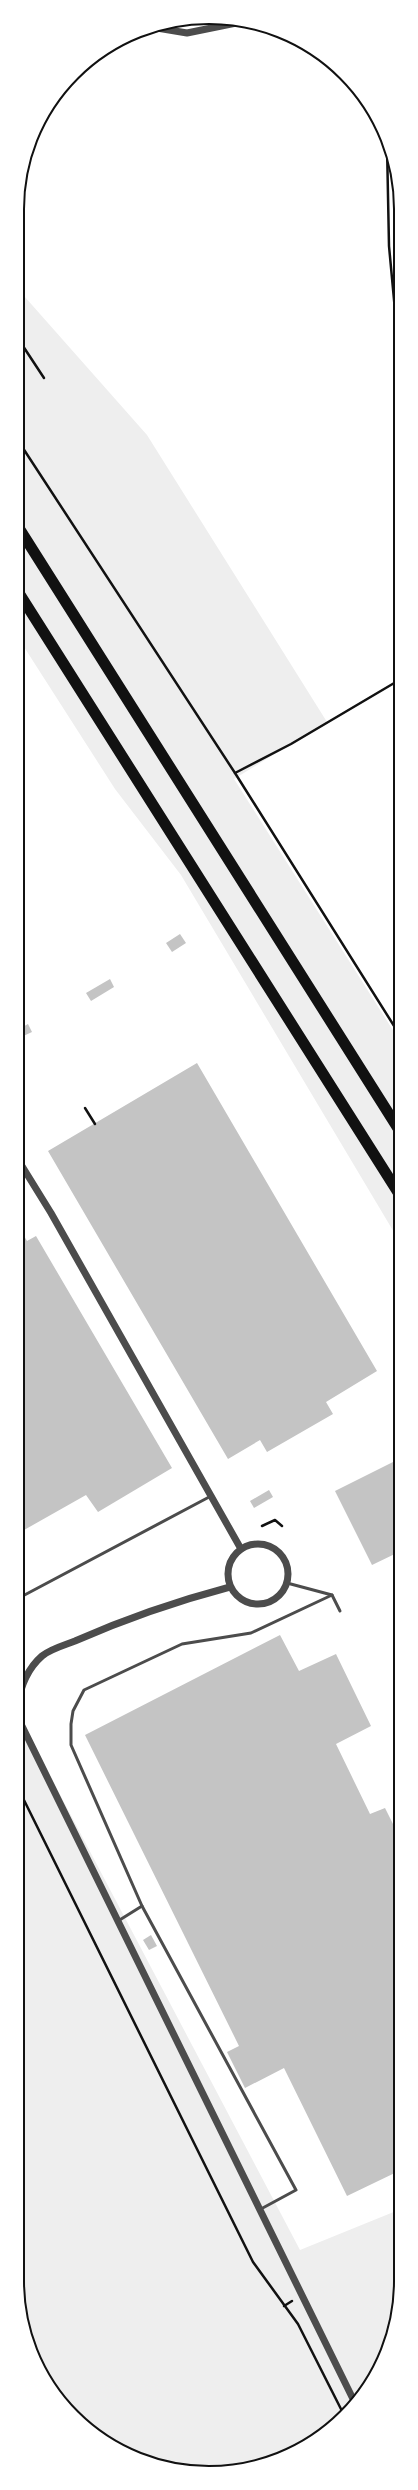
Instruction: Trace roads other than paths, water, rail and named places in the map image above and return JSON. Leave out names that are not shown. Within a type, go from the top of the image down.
[{"type":"highway","points":[[24,536],[394,1122]]},
{"type":"highway","points":[[24,601],[394,1186]]},
{"type":"street","points":[[165,29],[187,33],[227,25]]},
{"type":"street","points":[[24,1169],[51,1213],[241,1549]]},
{"type":"street","points":[[255,1544],[269,1546],[281,1555],[288,1568],[287,1583],[280,1596],[267,1603],[252,1604],[239,1598],[230,1586],[228,1573],[232,1560],[241,1549],[255,1544]]},
{"type":"street","points":[[24,1680],[32,1666],[43,1655],[89,1635],[183,1600],[230,1586]]},
{"type":"street","points":[[24,1730],[352,2398]]},
{"type":"lane","points":[[24,1595],[211,1496]]},
{"type":"lane","points":[[287,1583],[332,1595],[340,1611]]},
{"type":"lane","points":[[259,2210],[296,2190],[142,1906],[71,1745],[71,1724],[73,1711],[84,1690],[182,1644],[251,1633],[332,1595]]},
{"type":"lane","points":[[117,1921],[142,1906]]}]
